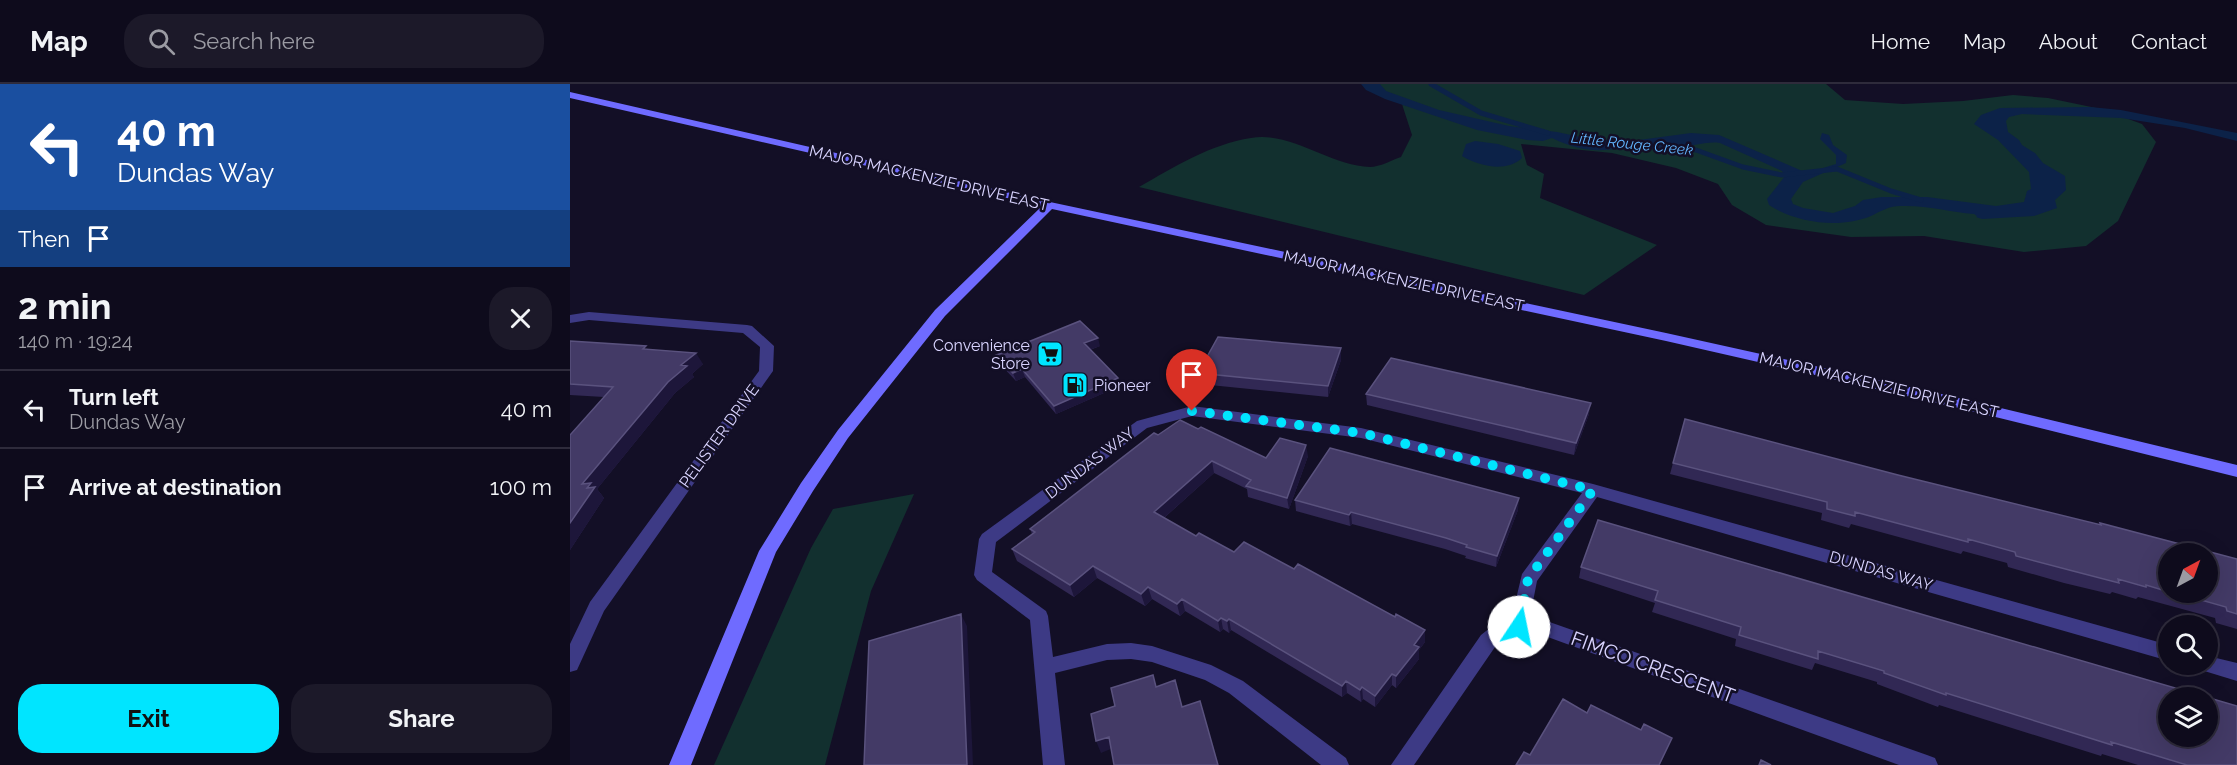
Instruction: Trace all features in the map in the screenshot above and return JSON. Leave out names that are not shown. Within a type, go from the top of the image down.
[{"type":"main road","name":"MAJOR MACKENZIE DRIVE EAST","points":[[570,95],[1050,205],[1666,336],[1970,406],[2237,471]]},
{"type":"main road","points":[[680,765],[768,550],[807,487],[843,434],[940,313],[1050,205]]},
{"type":"street","name":"PELISTER DRIVE","points":[[570,319],[589,316],[747,329],[767,345],[766,371],[597,607],[570,664]]},
{"type":"street","name":"DUNDAS WAY","points":[[1054,765],[1039,616],[983,574],[988,538],[1142,424],[1192,411],[1361,433],[1593,490],[2158,650]]},
{"type":"street","points":[[1519,627],[1528,579],[1593,490]]},
{"type":"street","name":"FIMCO CRESCENT","points":[[1402,765],[1488,641],[1503,629],[1534,624],[1927,765]]},
{"type":"street","points":[[1044,667],[1107,652],[1131,651],[1152,654],[1211,674],[1236,687],[1338,765]]},
{"type":"street","points":[[2218,667],[2237,672]]},
{"type":"green space","points":[[1366,84],[1826,84],[1845,100],[1903,104],[1963,101],[2013,95],[2048,98],[2101,109],[2142,124],[2156,142],[2118,221],[2086,246],[2024,252],[1924,236],[1851,237],[1766,225],[1732,205],[1718,184],[1676,168],[1612,153],[1521,144],[1527,165],[1544,174],[1540,198],[1657,245],[1584,295],[1139,187],[1207,151],[1251,138],[1281,139],[1340,161],[1370,167],[1401,157],[1412,135],[1401,101]]},
{"type":"green space","points":[[914,494],[871,591],[825,765],[714,765],[811,548],[833,509]]},
{"type":"water","name":"Little Rouge Creek","points":[[1361,84],[1380,84],[1386,91],[1439,110],[1509,126],[1590,139],[1624,142],[1691,133],[1719,135],[1807,173],[1836,164],[1836,155],[1820,139],[1822,133],[1829,135],[1833,145],[1847,155],[1846,163],[1803,182],[1791,199],[1793,204],[1803,208],[1833,213],[1855,206],[1863,200],[1882,197],[1927,197],[1996,206],[2024,202],[2027,191],[2031,189],[2029,172],[1998,140],[1974,124],[1981,115],[2000,108],[2090,107],[2121,110],[2237,133],[2237,141],[2185,128],[2121,118],[2022,114],[2009,117],[2006,121],[2008,132],[2035,153],[2043,163],[2065,176],[2066,190],[2055,200],[2057,208],[2034,216],[1982,219],[1974,214],[1897,206],[1859,220],[1832,223],[1805,220],[1769,205],[1767,199],[1785,176],[1782,171],[1720,143],[1589,150],[1552,138],[1543,141],[1527,140],[1477,130],[1385,99],[1366,90]]},
{"type":"water","points":[[1475,141],[1498,144],[1520,151],[1522,158],[1516,163],[1500,167],[1476,163],[1462,156],[1466,144]]},
{"type":"building","points":[[1080,321],[1098,338],[1084,343],[1118,378],[1054,406],[1022,369],[1013,373],[996,355]]},
{"type":"building","points":[[1218,337],[1341,348],[1328,386],[1198,373]]},
{"type":"building","points":[[570,341],[646,346],[643,349],[696,353],[681,365],[687,366],[668,382],[582,484],[591,483],[587,488],[595,487],[570,523],[570,435],[613,387],[570,384]]},
{"type":"building","points":[[1391,358],[1591,403],[1576,443],[1366,394]]},
{"type":"building","points":[[1685,419],[1898,475],[2176,543],[2158,543],[2158,589],[2118,579],[2119,583],[2016,556],[2015,552],[1968,539],[1968,542],[1855,512],[1855,516],[1827,509],[1827,502],[1673,463]]},
{"type":"building","points":[[1180,420],[1198,429],[1201,427],[1266,458],[1280,438],[1306,445],[1287,498],[1246,486],[1251,480],[1212,461],[1154,512],[1196,536],[1199,533],[1234,552],[1244,542],[1294,569],[1298,564],[1395,617],[1396,614],[1425,630],[1414,645],[1419,647],[1396,676],[1392,674],[1375,696],[1362,687],[1360,690],[1346,681],[1342,686],[1229,619],[1227,621],[1221,618],[1218,621],[1182,599],[1177,604],[1148,587],[1141,594],[1093,566],[1070,585],[1012,549],[1035,532],[1030,529],[1154,433],[1158,435]]},
{"type":"building","points":[[1330,448],[1519,498],[1497,556],[1466,547],[1467,545],[1446,538],[1351,512],[1349,515],[1295,500]]},
{"type":"building","points":[[1598,520],[2172,687],[2158,687],[2158,747],[2218,747],[2218,700],[2237,706],[2237,765],[2187,765],[2111,742],[2112,745],[1946,693],[1946,695],[1884,673],[1884,671],[1818,651],[1818,659],[1739,635],[1741,627],[1655,600],[1658,591],[1581,567]]},
{"type":"building","points":[[2218,554],[2237,559],[2237,614],[2227,611],[2226,607],[2212,603],[2218,603]]},
{"type":"building","points":[[961,614],[967,765],[864,765],[869,641]]},
{"type":"building","points":[[1153,675],[1156,687],[1175,680],[1182,707],[1200,701],[1218,765],[1114,765],[1109,737],[1096,741],[1091,714],[1115,706],[1111,688]]},
{"type":"building","points":[[1563,699],[1587,713],[1591,705],[1641,730],[1644,724],[1672,738],[1659,765],[1516,765],[1524,752],[1530,755]]},
{"type":"building","points":[[1761,760],[1771,765],[1759,765]]},
{"type":"waterway","name":"Little Rouge Creek","points":[[1431,84],[1481,113],[1548,133]]},
{"type":"waterway","name":"Little Rouge Creek","points":[[1634,145],[1696,150],[1743,167],[1782,175],[1837,169],[1891,191],[1921,200]]},
{"type":"place","name":"Convenience Store","points":[[1050,354]]},
{"type":"place","name":"Pioneer","points":[[1075,385]]},
{"type":"route","points":[[1192,411],[1361,433],[1593,490],[1528,579],[1519,627]]}]
